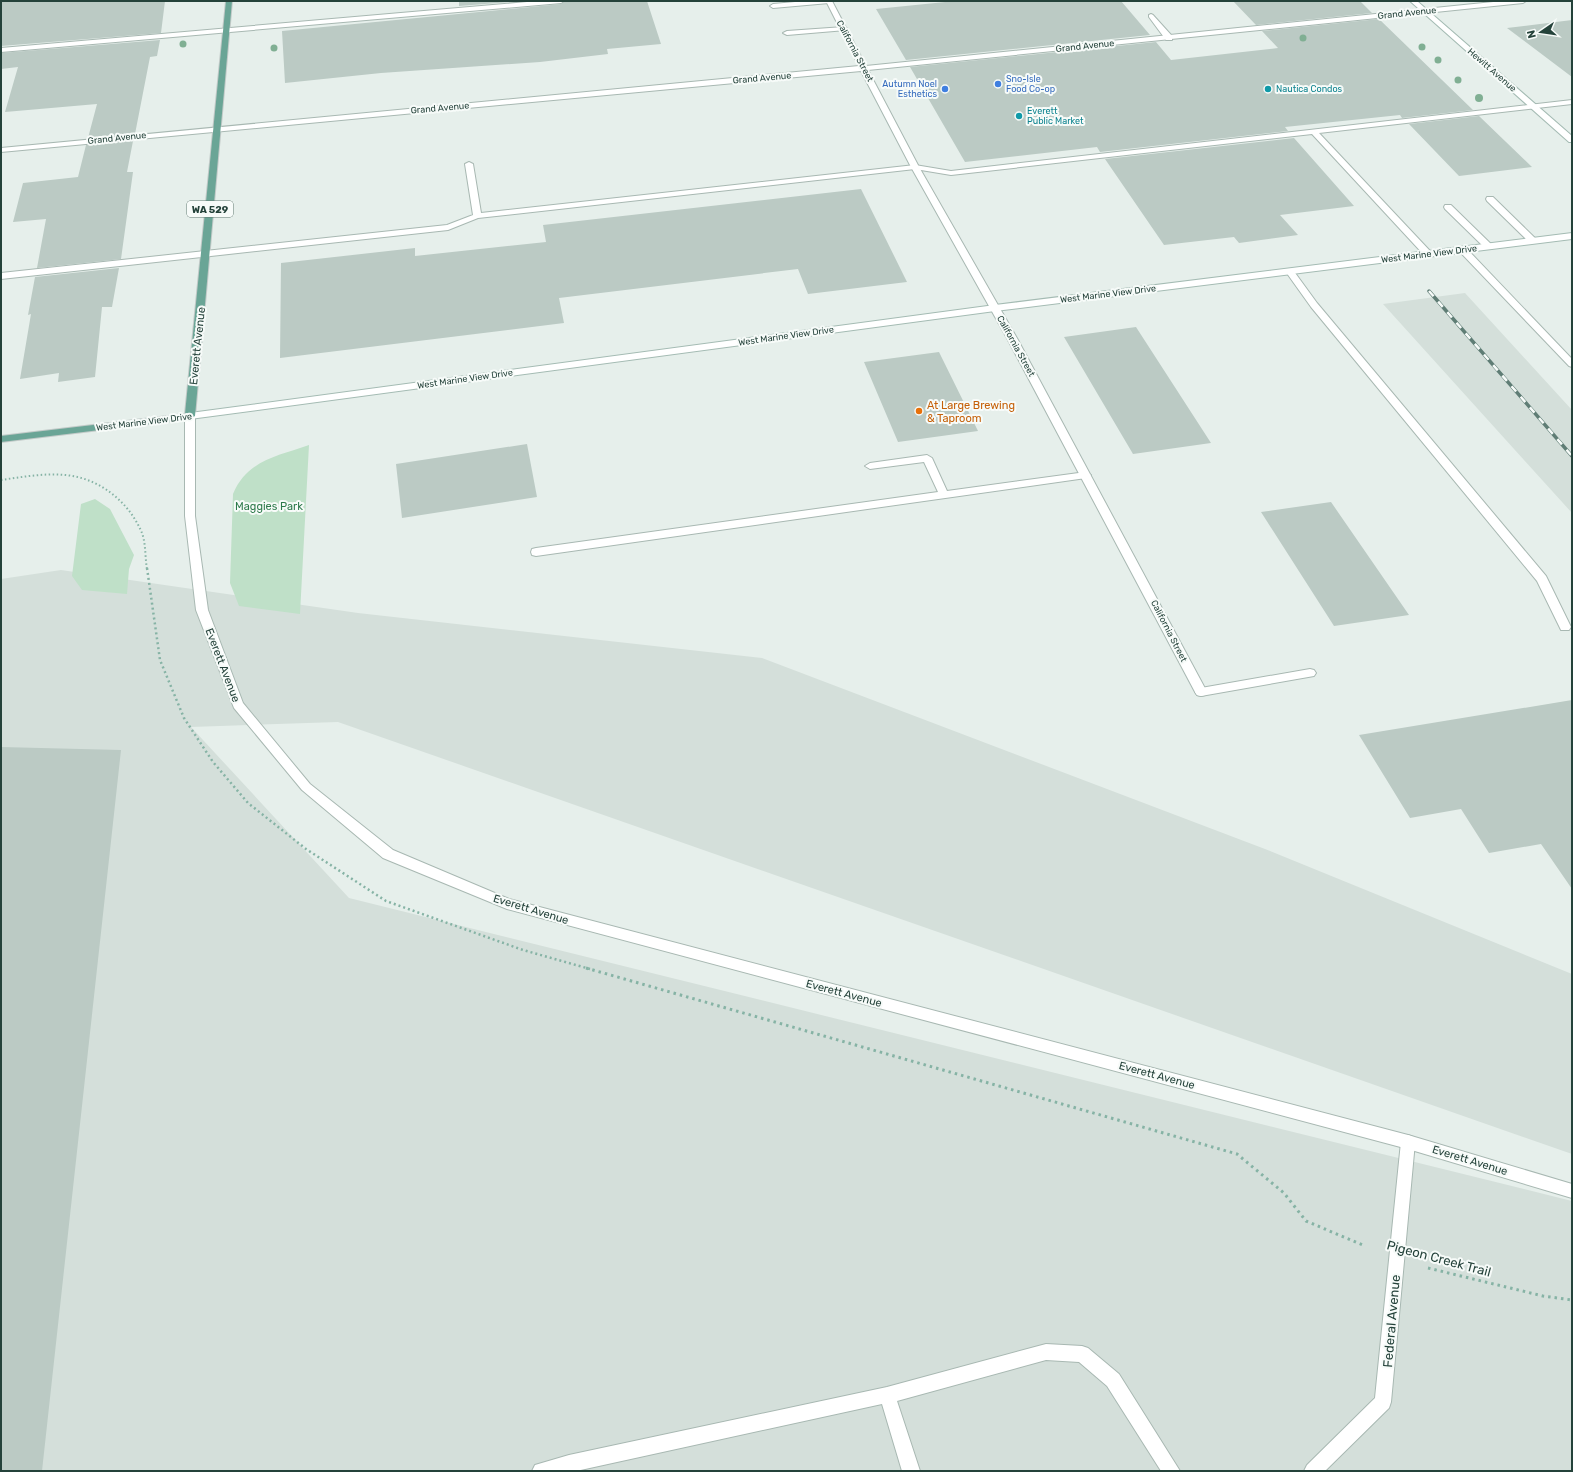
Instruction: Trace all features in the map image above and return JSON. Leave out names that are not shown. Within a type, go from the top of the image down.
[{"type":"main road","name":"Everett Avenue","points":[[190,416],[229,1]]},
{"type":"main road","name":"West Marine View Drive","points":[[1,439],[190,416]]},
{"type":"street","points":[[1,50],[227,31],[509,3],[561,1]]},
{"type":"street","points":[[773,6],[829,1]]},
{"type":"street","name":"California Street","points":[[829,1],[915,167],[995,308],[1086,475],[1201,692],[1310,673]]},
{"type":"street","name":"Hewitt Avenue","points":[[1413,1],[1572,140]]},
{"type":"street","name":"Grand Avenue","points":[[1,150],[865,68],[1523,1]]},
{"type":"street","points":[[1151,16],[1169,38]]},
{"type":"street","points":[[787,33],[844,29]]},
{"type":"street","points":[[1,276],[448,227],[477,216],[915,167],[951,173],[1572,102]]},
{"type":"street","points":[[1314,132],[1428,254]]},
{"type":"street","points":[[469,164],[477,216]]},
{"type":"street","points":[[1490,199],[1534,241]]},
{"type":"street","points":[[1448,207],[1489,247]]},
{"type":"street","name":"West Marine View Drive","points":[[190,416],[995,308],[1572,236]]},
{"type":"street","points":[[1463,250],[1572,364]]},
{"type":"street","points":[[1290,272],[1314,305],[1542,579],[1565,627]]},
{"type":"street","name":"Everett Avenue","points":[[190,416],[190,516],[202,610],[238,705],[306,787],[388,854],[507,904],[1408,1142],[1572,1191]]},
{"type":"street","points":[[870,466],[927,458],[944,495]]},
{"type":"street","points":[[536,552],[1086,475]]},
{"type":"street","name":"Federal Avenue","points":[[1314,1471],[1383,1402],[1408,1142]]},
{"type":"street","points":[[541,1471],[569,1467],[887,1394],[1046,1352],[1082,1354],[1114,1380],[1171,1471]]},
{"type":"street","points":[[887,1394],[911,1471]]},
{"type":"path","points":[[1,480],[65,474],[86,479],[108,490],[128,507],[142,534]]},
{"type":"path","name":"Pigeon Creek Trail","points":[[1306,1221],[1397,1260],[1543,1296],[1572,1300]]},
{"type":"shaded area","points":[[1465,293],[1572,410],[1572,513],[1383,304]]},
{"type":"shaded area","points":[[61,570],[358,613],[762,658],[1265,849],[1572,974],[1572,1154],[338,722],[191,727],[349,898],[1572,1201],[1572,1471],[1,1471],[1,579]]},
{"type":"green space","name":"Maggies Park","points":[[309,445],[300,614],[239,606],[230,583],[233,494],[246,474],[255,466],[275,456]]},
{"type":"green space","points":[[95,499],[110,509],[134,555],[129,569],[127,594],[82,590],[72,576],[81,504]]},
{"type":"building","points":[[1,1],[165,1],[161,33],[1,46]]},
{"type":"building","points":[[459,1],[521,1],[459,6]]},
{"type":"building","points":[[565,1],[647,1],[661,44],[607,49],[608,54],[540,62],[381,73],[285,83],[282,31],[561,4]]},
{"type":"building","points":[[955,1],[1121,1],[1150,35],[906,60],[876,9]]},
{"type":"building","points":[[1233,1],[1360,1],[1372,13],[1256,25]]},
{"type":"building","points":[[1379,19],[1473,110],[1402,118],[1400,115],[1285,127],[1288,131],[1100,152],[1097,147],[965,162],[910,67],[1156,42],[1171,60],[1278,48],[1262,31]]},
{"type":"building","points":[[1572,20],[1572,77],[1507,28]]},
{"type":"building","points":[[160,40],[157,56],[150,57],[135,134],[88,138],[97,104],[5,112],[18,67],[1,69],[1,53]]},
{"type":"building","points":[[1479,116],[1532,167],[1459,176],[1409,124]]},
{"type":"building","points":[[1294,138],[1354,206],[1280,215],[1298,235],[1239,243],[1234,237],[1164,245],[1105,159]]},
{"type":"building","points":[[133,141],[127,172],[133,172],[121,259],[37,268],[46,219],[13,222],[23,183],[78,177],[86,145]]},
{"type":"building","points":[[861,189],[907,282],[808,294],[798,269],[559,298],[564,323],[280,358],[281,263],[415,248],[415,256],[546,242],[543,225]]},
{"type":"building","points":[[119,268],[112,307],[102,307],[95,377],[58,382],[59,373],[20,379],[31,314],[28,315],[35,277]]},
{"type":"building","points":[[1136,327],[1211,443],[1133,454],[1064,337]]},
{"type":"building","points":[[939,352],[978,431],[898,442],[864,362]]},
{"type":"building","points":[[527,444],[537,497],[402,518],[396,464]]},
{"type":"building","points":[[1331,502],[1409,615],[1334,626],[1261,512]]},
{"type":"building","points":[[1572,700],[1572,889],[1541,844],[1489,853],[1461,809],[1410,818],[1359,735]]},
{"type":"building","points":[[1,747],[121,750],[42,1471],[1,1471]]},
{"type":"railway","points":[[1429,291],[1572,456]]},
{"type":"place","name":"Sno-Isle Food Co-op","points":[[998,84]]},
{"type":"place","name":"Autumn Noel Esthetics","points":[[945,89]]},
{"type":"place","name":"Nautica Condos","points":[[1268,89]]},
{"type":"place","name":"Everett Public Market","points":[[1019,116]]},
{"type":"place","name":"At Large Brewing & Taproom","points":[[919,411]]}]
